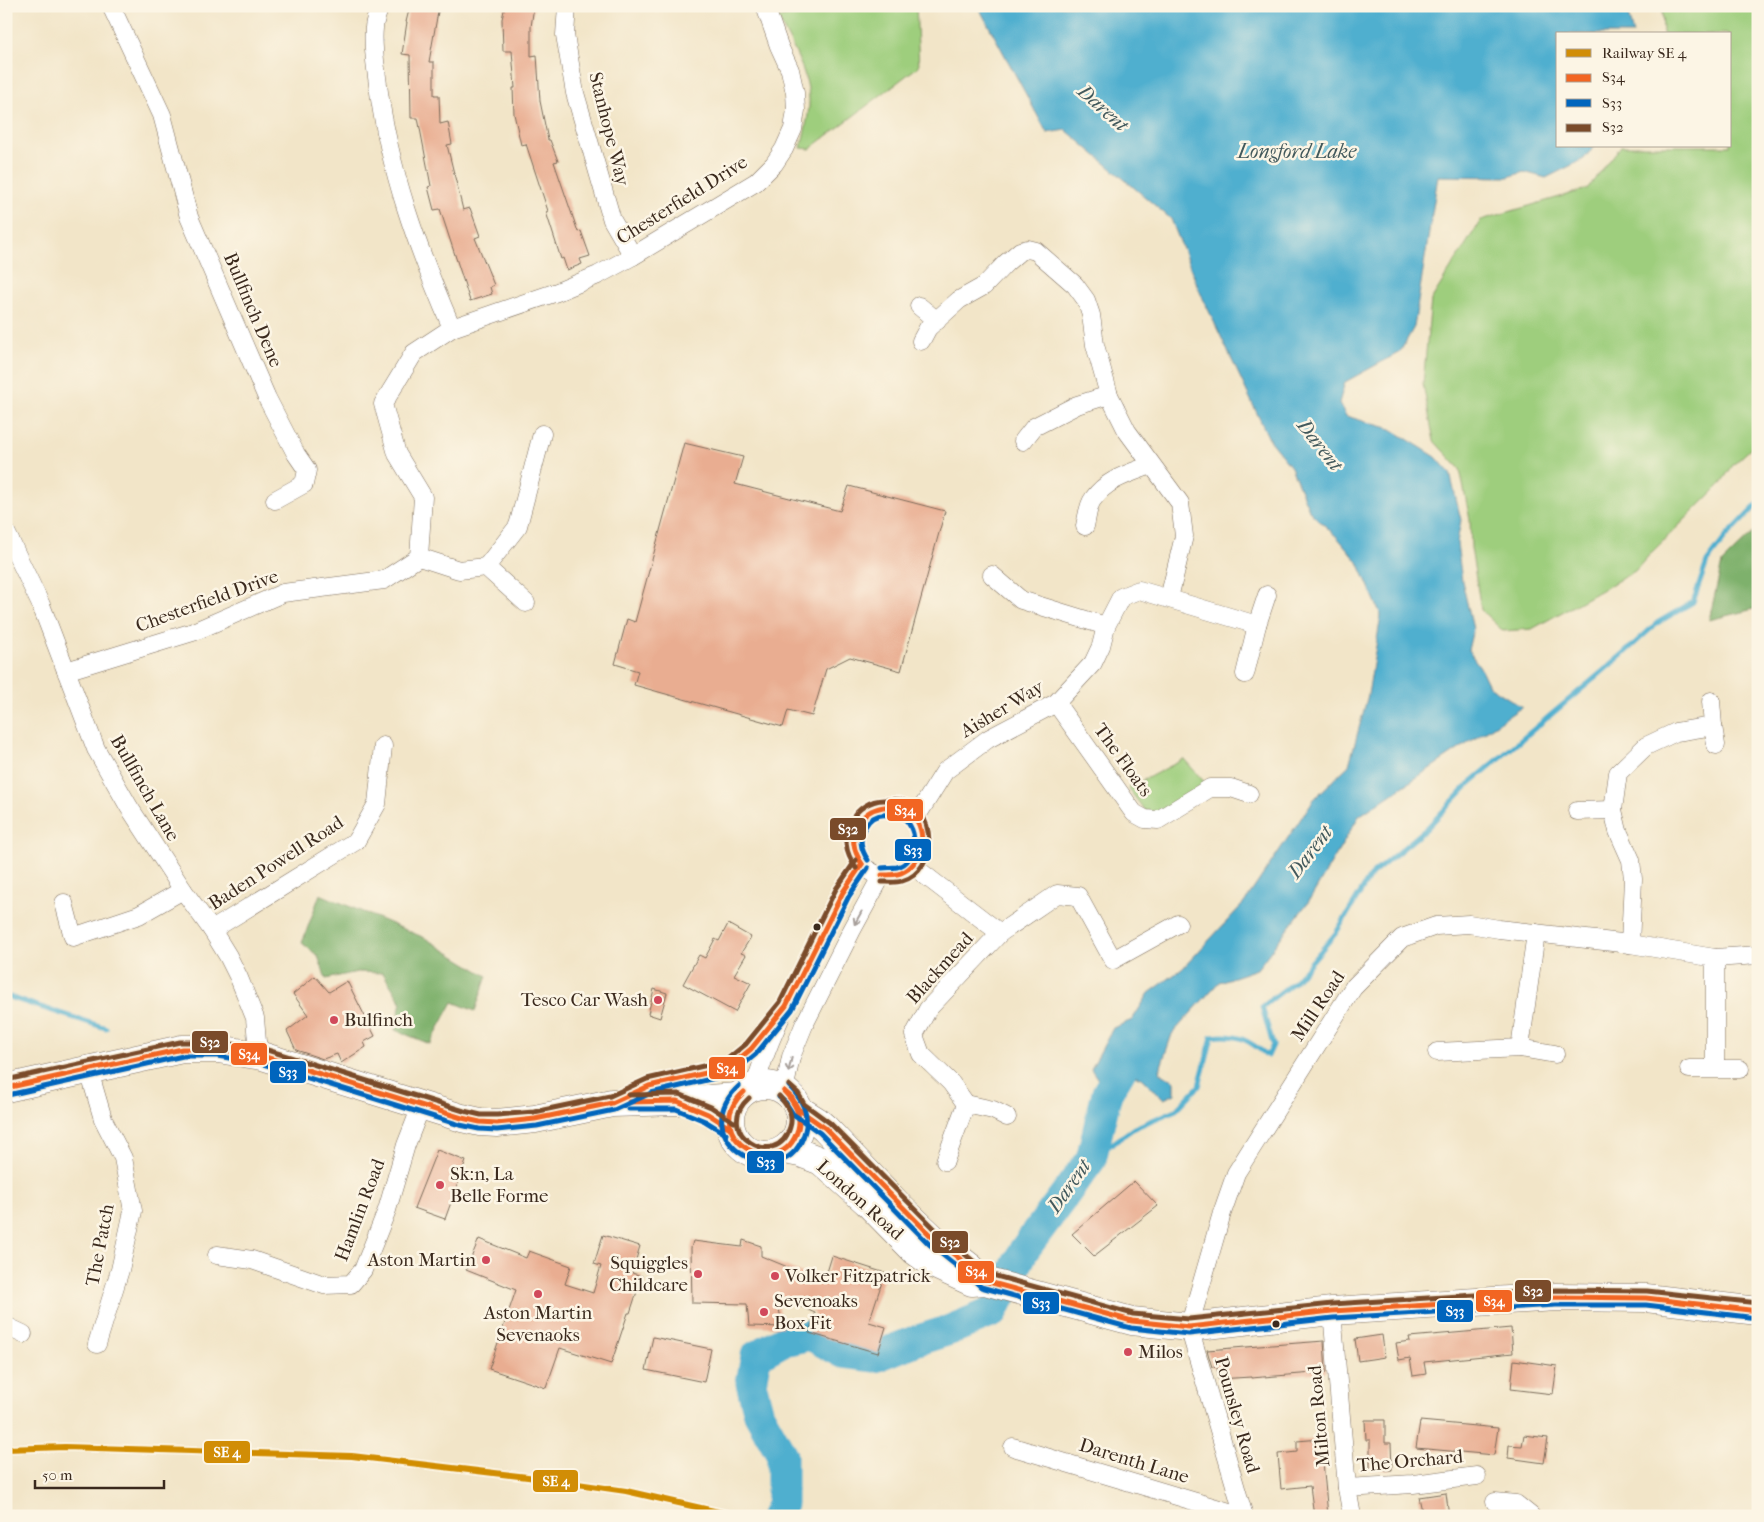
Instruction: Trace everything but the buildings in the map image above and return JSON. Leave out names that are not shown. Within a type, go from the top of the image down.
[{"type":"main road","name":"London Road","points":[[6,1088],[182,1050],[218,1048],[262,1056],[480,1122],[497,1123],[535,1119],[612,1102],[678,1101],[746,1092],[773,1086],[825,1128],[929,1235],[988,1282]]},
{"type":"main road","points":[[730,1128],[731,1111],[746,1092]]},
{"type":"main road","points":[[784,1150],[797,1133],[800,1121],[791,1100]]},
{"type":"main road","name":"London Road","points":[[678,1101],[708,1114],[730,1128],[738,1143],[754,1153],[768,1155],[784,1150],[800,1153],[821,1161],[867,1202],[915,1250],[934,1264],[972,1282],[988,1282],[1132,1321],[1189,1326],[1332,1312],[1556,1297],[1646,1298],[1758,1311]]},
{"type":"street","name":"Bullfinch Dene","points":[[111,6],[162,115],[190,217],[267,398],[306,470],[304,484],[275,500]]},
{"type":"street","points":[[380,6],[374,28],[374,58],[380,106],[396,179],[413,229],[452,328]]},
{"type":"street","name":"Stanhope Way","points":[[567,6],[565,35],[575,93],[609,213],[633,256]]},
{"type":"street","name":"Chesterfield Drive","points":[[66,671],[193,632],[283,593],[384,580],[419,557],[423,497],[397,454],[383,404],[414,353],[452,328],[557,292],[598,275],[756,182],[774,164],[784,150],[793,129],[796,110],[795,93],[790,70],[764,6]]},
{"type":"street","points":[[921,341],[928,328],[959,300],[984,286],[1020,251],[1028,249],[1036,251],[1075,285],[1086,300],[1091,315],[1095,344],[1109,395],[1128,431],[1180,503],[1184,536],[1169,598]]},
{"type":"street","points":[[919,306],[937,321]]},
{"type":"street","points":[[1023,441],[1034,427],[1077,405],[1109,395]]},
{"type":"street","points":[[419,557],[459,570],[486,567],[518,526],[542,434]]},
{"type":"street","points":[[1085,526],[1092,500],[1108,483],[1151,465]]},
{"type":"street","name":"Bullfinch Lane","points":[[6,532],[42,605],[96,749],[129,807],[183,890],[212,930],[238,978],[255,1018],[257,1042],[262,1056]]},
{"type":"street","points":[[486,567],[526,603]]},
{"type":"street","points":[[992,575],[1018,606],[1106,626]]},
{"type":"street","name":"Aisher Way","points":[[915,819],[945,771],[988,739],[1056,703],[1093,663],[1101,646],[1106,626],[1121,596],[1139,590],[1256,625]]},
{"type":"street","points":[[1245,674],[1256,625],[1267,595]]},
{"type":"street","points":[[1711,702],[1716,746]]},
{"type":"street","name":"The Floats","points":[[1056,703],[1134,813],[1146,819],[1158,820],[1210,788],[1231,788],[1249,794]]},
{"type":"street","points":[[1630,944],[1633,879],[1631,860],[1618,831],[1613,810],[1618,773],[1646,746],[1676,732],[1713,726]]},
{"type":"street","name":"Baden Powell Road","points":[[212,930],[356,841],[377,804],[383,746]]},
{"type":"street","points":[[890,806],[903,810],[915,819],[922,831],[923,844],[920,855],[913,866],[901,874],[882,876],[871,872],[862,864],[856,853],[853,841],[857,826],[862,818],[879,807],[890,806]]},
{"type":"street","points":[[1577,810],[1613,810]]},
{"type":"street","points":[[746,1092],[760,1066],[786,1006],[843,892],[862,864]]},
{"type":"street","name":"Blackmead","points":[[913,866],[1000,933]]},
{"type":"street","points":[[791,1100],[791,1057],[804,1025],[852,930],[882,876]]},
{"type":"street","points":[[64,903],[73,937],[140,915],[183,890]]},
{"type":"street","name":"Blackmead","points":[[966,1104],[951,1083],[922,1054],[914,1035],[928,1009],[1000,933],[1057,894],[1078,896],[1113,960],[1178,924]]},
{"type":"street","name":"Mill Road","points":[[1189,1326],[1222,1213],[1236,1173],[1353,988],[1402,938],[1436,926],[1469,924],[1630,944],[1715,958],[1758,955]]},
{"type":"street","points":[[1520,1048],[1536,933]]},
{"type":"street","points":[[1715,958],[1715,1068]]},
{"type":"street","points":[[612,1102],[649,1086],[728,1068],[751,1048],[786,1006]]},
{"type":"street","points":[[1437,1052],[1520,1048],[1555,1054]]},
{"type":"street","points":[[1689,1069],[1740,1069]]},
{"type":"street","name":"The Patch","points":[[89,1071],[103,1119],[124,1158],[133,1212],[120,1270],[97,1344]]},
{"type":"street","name":"Hamlin Road","points":[[217,1255],[252,1260],[324,1285],[351,1284],[363,1270],[387,1210],[406,1145],[422,1104]]},
{"type":"street","points":[[945,1161],[966,1104],[993,1110],[1008,1117]]},
{"type":"street","name":"Milton Road","points":[[1332,1312],[1347,1488],[1352,1516]]},
{"type":"street","points":[[6,1326],[23,1334]]},
{"type":"street","name":"Pounsley Road","points":[[1189,1326],[1244,1516]]},
{"type":"street","name":"Darenth Lane","points":[[1013,1447],[1244,1516]]},
{"type":"street","name":"The Orchard","points":[[1347,1488],[1413,1484],[1478,1476]]},
{"type":"street","points":[[1495,1502],[1516,1504],[1532,1516]]},
{"type":"green space","points":[[823,6],[916,6],[919,66],[810,149],[801,148],[807,122],[809,94],[799,60],[778,18]]},
{"type":"green space","points":[[1662,6],[1758,6],[1758,442],[1733,465],[1719,486],[1635,571],[1532,629],[1503,631],[1481,610],[1471,548],[1470,520],[1460,469],[1434,441],[1423,384],[1431,300],[1481,220],[1587,189],[1619,148],[1732,148],[1732,32],[1663,32]]},
{"type":"green space","points":[[1758,528],[1758,608],[1709,620],[1722,563]]},
{"type":"green space","points":[[1184,759],[1207,785],[1151,819],[1128,788]]},
{"type":"green space","points":[[320,894],[425,938],[487,976],[475,1011],[453,1002],[430,1044],[395,1030],[401,1002],[383,973],[357,972],[326,979],[318,956],[302,943]]},
{"type":"water","name":"Longford Lake","points":[[978,6],[1626,6],[1632,32],[1556,32],[1556,148],[1592,148],[1584,159],[1546,178],[1524,172],[1508,177],[1438,176],[1414,327],[1400,352],[1345,382],[1339,403],[1346,416],[1391,429],[1436,457],[1450,473],[1461,520],[1457,543],[1462,581],[1473,629],[1468,650],[1480,667],[1489,686],[1522,707],[1359,816],[1309,901],[1257,969],[1219,982],[1172,1034],[1159,1072],[1175,1081],[1175,1094],[1164,1099],[1142,1078],[1129,1073],[1107,1093],[1091,1069],[1113,1028],[1132,1020],[1149,993],[1182,969],[1244,903],[1314,799],[1349,765],[1368,695],[1381,615],[1358,562],[1338,538],[1310,512],[1291,467],[1270,441],[1200,292],[1171,219],[1066,130],[1047,133]]},
{"type":"waterway","points":[[1091,1159],[1134,1128],[1176,1110],[1199,1086],[1212,1037],[1229,1036],[1242,1039],[1268,1056],[1273,1045],[1262,1007],[1295,981],[1336,933],[1371,875],[1426,829],[1470,783],[1622,655],[1657,623],[1693,602],[1707,562],[1725,538],[1758,504]]},
{"type":"waterway","points":[[6,996],[106,1028]]},
{"type":"waterway","name":"Darent","points":[[776,1516],[782,1504],[782,1455],[759,1414],[751,1383],[756,1356],[783,1341],[810,1335],[843,1353],[875,1357],[993,1312],[1024,1250],[1091,1159],[1107,1093],[1129,1056]]},
{"type":"transit line","name":"S32","points":[[856,868],[846,846],[846,840],[848,827],[857,813],[869,803],[879,800],[900,800],[912,805],[921,814],[927,826],[929,839],[927,853],[922,865],[914,875],[900,882],[882,882]]},
{"type":"transit line","name":"S34","points":[[862,864],[854,845],[854,834],[858,824],[868,813],[875,809],[891,807],[905,810],[912,815],[921,830],[922,838],[919,855],[908,869],[901,873],[882,875]]},
{"type":"transit line","name":"S33","points":[[868,860],[862,848],[861,840],[867,824],[877,816],[898,815],[905,819],[910,826],[913,833],[913,850],[905,863],[897,867],[882,868]]},
{"type":"transit line","name":"S32","points":[[6,1080],[180,1042],[219,1042],[264,1049],[481,1115],[534,1112],[610,1096],[647,1079],[725,1061],[746,1044],[780,1002],[836,889],[856,860]]},
{"type":"transit line","name":"S34","points":[[6,1088],[182,1049],[218,1049],[262,1056],[480,1122],[497,1123],[535,1119],[612,1103],[649,1086],[728,1068],[751,1049],[786,1006],[843,892],[862,864]]},
{"type":"transit line","name":"S33","points":[[8,1095],[183,1056],[217,1056],[260,1063],[460,1125],[479,1129],[497,1130],[537,1126],[614,1110],[651,1093],[732,1074],[756,1054],[792,1010],[849,896],[868,868]]},
{"type":"transit line","name":"S32","points":[[789,1085],[798,1093],[804,1104],[830,1123],[939,1233],[989,1274],[1133,1314],[1189,1319],[1332,1304],[1556,1290],[1647,1291],[1758,1303]]},
{"type":"transit line","name":"S33","points":[[739,1086],[724,1106],[722,1125],[729,1142],[743,1155],[760,1162],[779,1161],[794,1152],[805,1131],[806,1118],[803,1106],[789,1086]]},
{"type":"transit line","name":"S34","points":[[784,1091],[792,1098],[798,1109],[825,1128],[934,1239],[973,1269],[985,1281],[1132,1321],[1189,1327],[1332,1311],[1556,1297],[1646,1298],[1758,1311]]},
{"type":"transit line","name":"S34","points":[[744,1092],[732,1108],[730,1124],[736,1138],[747,1148],[761,1154],[776,1154],[789,1146],[799,1124],[796,1108],[784,1091]]},
{"type":"transit line","name":"S32","points":[[629,1095],[679,1094],[711,1107],[734,1122]]},
{"type":"transit line","name":"S32","points":[[749,1098],[739,1111],[738,1123],[742,1134],[750,1142],[761,1147],[773,1147],[783,1140],[791,1123],[789,1110],[779,1096]]},
{"type":"transit line","name":"S33","points":[[779,1097],[786,1103],[793,1114],[820,1133],[929,1244],[981,1287],[1131,1328],[1189,1334],[1333,1318],[1556,1305],[1646,1305],[1757,1318]]},
{"type":"transit line","name":"S34","points":[[629,1102],[677,1101],[708,1114],[730,1128]]},
{"type":"transit line","name":"S33","points":[[629,1109],[676,1109],[705,1121],[726,1134]]},
{"type":"transit line","points":[[6,1449],[65,1447],[352,1456],[626,1491],[736,1516]]},
{"type":"place","name":"Tesco Car Wash","points":[[658,1000]]},
{"type":"place","name":"Bulfinch","points":[[334,1020]]},
{"type":"place","name":"Sk:n, La Belle Forme","points":[[440,1185]]},
{"type":"place","name":"Aston Martin","points":[[486,1260]]},
{"type":"place","name":"Squiggles Childcare","points":[[698,1274]]},
{"type":"place","name":"Volker Fitzpatrick","points":[[775,1276]]},
{"type":"place","name":"Aston Martin Sevenaoks","points":[[538,1294]]},
{"type":"place","name":"Sevenoaks Box Fit","points":[[764,1312]]},
{"type":"place","name":"Milos","points":[[1128,1352]]}]
